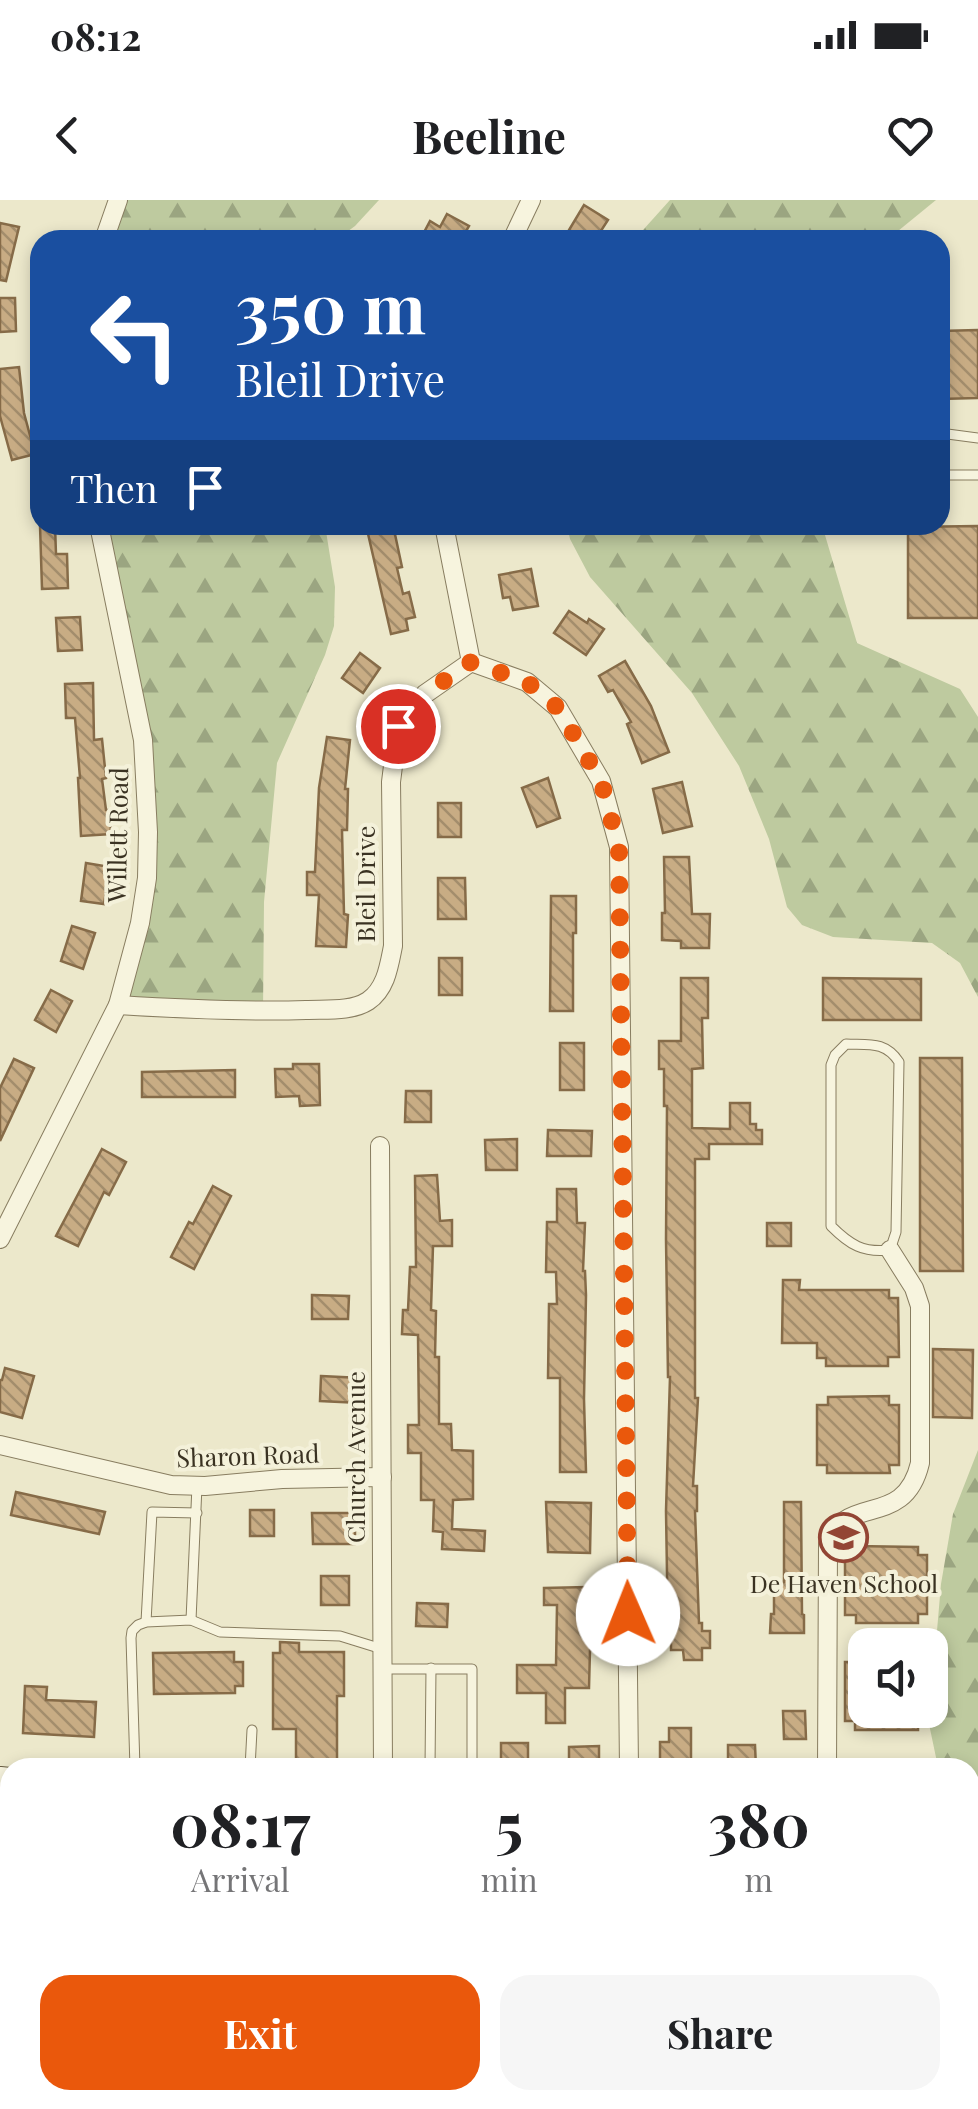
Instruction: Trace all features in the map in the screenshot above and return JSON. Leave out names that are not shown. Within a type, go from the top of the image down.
[{"type":"street","points":[[108,230],[118,200]]},
{"type":"street","points":[[517,230],[531,200]]},
{"type":"street","name":"Willett Road","points":[[0,1239],[118,1006],[140,924],[148,832],[143,740],[101,535]]},
{"type":"street","points":[[446,535],[471,662],[527,682],[558,708],[601,781],[619,848],[630,1758]]},
{"type":"street","name":"Bleil Drive","points":[[118,1006],[235,1012],[344,1008],[366,1002],[381,988],[392,946],[392,782],[398,726],[425,694],[471,662]]},
{"type":"street","name":"Church Avenue","points":[[380,1146],[383,1758]]},
{"type":"street","points":[[827,1758],[828,1545],[837,1525],[846,1518],[889,1505],[908,1492],[920,1463],[920,1306],[914,1288],[890,1250]]},
{"type":"street","name":"Sharon Road","points":[[0,1445],[170,1486],[382,1477]]},
{"type":"lane","points":[[950,435],[978,438]]},
{"type":"lane","points":[[950,475],[978,475]]},
{"type":"lane","points":[[846,1044],[879,1046],[890,1050],[899,1062],[896,1232],[890,1250],[872,1252],[846,1240],[832,1226],[831,1065],[846,1044]]},
{"type":"lane","points":[[191,1620],[197,1486]]},
{"type":"lane","points":[[146,1622],[152,1512],[196,1513]]},
{"type":"lane","points":[[135,1758],[131,1638],[138,1625],[191,1620],[220,1632],[340,1636],[382,1649]]},
{"type":"lane","points":[[428,1758],[431,1668]]},
{"type":"lane","points":[[382,1670],[472,1669],[472,1758]]},
{"type":"lane","points":[[251,1758],[252,1730]]},
{"type":"green space","points":[[118,200],[379,200],[350,230],[108,230]]},
{"type":"green space","points":[[670,200],[936,200],[899,230],[643,230]]},
{"type":"green space","points":[[101,535],[327,535],[335,587],[334,626],[277,763],[264,902],[263,1012],[118,1005],[140,923],[143,740]]},
{"type":"green space","points":[[569,535],[825,535],[857,643],[960,689],[978,717],[978,997],[960,963],[932,943],[833,937],[802,925],[787,907],[769,839],[739,766],[692,693],[590,577]]},
{"type":"green space","points":[[978,1450],[978,1758],[936,1758],[930,1728],[948,1728],[948,1628],[937,1628],[953,1514]]},
{"type":"building","points":[[584,205],[608,220],[602,230],[569,230]]},
{"type":"building","points":[[447,214],[469,226],[467,230],[425,230],[430,221],[440,227]]},
{"type":"building","points":[[0,223],[19,227],[6,281],[0,280]]},
{"type":"building","points":[[0,298],[15,298],[16,331],[0,332]]},
{"type":"building","points":[[978,330],[978,398],[950,399],[950,331]]},
{"type":"building","points":[[19,367],[30,435],[30,455],[12,460],[0,416],[0,369]]},
{"type":"building","points":[[950,526],[978,526],[978,618],[908,618],[908,535],[950,535]]},
{"type":"building","points":[[40,535],[55,535],[56,554],[67,554],[68,588],[42,589]]},
{"type":"building","points":[[368,535],[395,535],[403,594],[409,592],[415,617],[406,619],[408,630],[391,634]]},
{"type":"building","points":[[531,569],[538,606],[513,610],[510,597],[503,598],[499,575]]},
{"type":"building","points":[[569,611],[604,629],[586,655],[554,633]]},
{"type":"building","points":[[80,617],[82,650],[58,651],[56,618]]},
{"type":"building","points":[[360,653],[380,668],[363,693],[342,678]]},
{"type":"building","points":[[625,661],[651,706],[669,752],[642,763],[627,724],[631,722],[613,690],[608,692],[599,676]]},
{"type":"building","points":[[93,683],[94,740],[102,739],[106,778],[102,779],[111,834],[81,836],[75,718],[66,718],[65,684]]},
{"type":"building","points":[[327,737],[350,740],[345,789],[347,830],[342,830],[344,914],[348,915],[346,947],[316,946],[319,895],[307,895],[307,872],[315,872],[319,788]]},
{"type":"building","points":[[548,778],[560,818],[537,827],[522,788]]},
{"type":"building","points":[[682,782],[692,826],[663,833],[653,789]]},
{"type":"building","points":[[438,803],[461,803],[461,837],[438,837]]},
{"type":"building","points":[[664,857],[689,857],[692,914],[710,914],[709,948],[681,948],[681,941],[662,940]]},
{"type":"building","points":[[86,863],[110,867],[104,904],[81,901]]},
{"type":"building","points":[[438,878],[465,878],[466,919],[438,919]]},
{"type":"building","points":[[551,896],[576,896],[573,1011],[550,1011]]},
{"type":"building","points":[[72,926],[95,933],[83,969],[61,961]]},
{"type":"building","points":[[439,958],[462,958],[462,995],[439,995]]},
{"type":"building","points":[[681,978],[708,978],[708,1018],[702,1018],[703,1068],[692,1069],[692,1128],[730,1129],[730,1103],[750,1103],[750,1124],[762,1130],[762,1144],[709,1144],[709,1159],[695,1159],[698,1398],[693,1486],[697,1486],[699,1623],[702,1631],[710,1631],[710,1648],[702,1648],[702,1660],[684,1660],[683,1650],[671,1650],[668,1637],[667,1106],[664,1069],[659,1069],[659,1041],[681,1041]]},
{"type":"building","points":[[823,978],[921,979],[921,1020],[823,1020]]},
{"type":"building","points":[[51,990],[72,1001],[56,1032],[35,1020]]},
{"type":"building","points":[[560,1043],[584,1043],[584,1090],[560,1090]]},
{"type":"building","points":[[920,1058],[962,1058],[963,1271],[920,1271]]},
{"type":"building","points":[[14,1059],[34,1068],[0,1141],[0,1088]]},
{"type":"building","points":[[293,1064],[319,1064],[320,1105],[300,1106],[299,1096],[276,1097],[275,1069],[293,1069]]},
{"type":"building","points":[[235,1070],[235,1097],[142,1097],[142,1072]]},
{"type":"building","points":[[406,1091],[431,1091],[431,1122],[405,1122]]},
{"type":"building","points":[[548,1130],[592,1131],[591,1156],[547,1156]]},
{"type":"building","points":[[517,1139],[517,1170],[486,1170],[485,1140]]},
{"type":"building","points":[[102,1149],[126,1162],[109,1195],[104,1192],[78,1246],[56,1236]]},
{"type":"building","points":[[437,1175],[440,1221],[452,1220],[452,1246],[433,1246],[431,1310],[436,1311],[439,1424],[451,1424],[452,1450],[473,1451],[473,1499],[453,1500],[452,1529],[485,1531],[484,1551],[442,1549],[443,1532],[433,1531],[434,1500],[421,1500],[421,1453],[408,1453],[408,1425],[419,1425],[418,1335],[402,1334],[403,1310],[408,1310],[410,1267],[416,1267],[415,1176]]},
{"type":"building","points":[[213,1186],[231,1196],[194,1269],[171,1257]]},
{"type":"building","points":[[557,1189],[576,1189],[577,1223],[585,1223],[586,1472],[560,1472],[560,1378],[548,1378],[549,1304],[557,1304],[556,1272],[546,1272],[547,1222],[557,1222]]},
{"type":"building","points":[[767,1223],[791,1223],[791,1246],[767,1246]]},
{"type":"building","points":[[783,1280],[800,1280],[799,1290],[889,1290],[889,1298],[898,1298],[899,1357],[888,1357],[888,1366],[826,1366],[826,1358],[817,1358],[817,1343],[782,1343]]},
{"type":"building","points":[[312,1295],[349,1296],[348,1319],[312,1319]]},
{"type":"building","points":[[933,1349],[973,1350],[972,1418],[933,1417]]},
{"type":"building","points":[[5,1368],[34,1376],[22,1418],[0,1412],[0,1380]]},
{"type":"building","points":[[321,1376],[361,1378],[360,1403],[320,1401]]},
{"type":"building","points":[[889,1396],[889,1405],[899,1405],[899,1465],[889,1465],[890,1473],[827,1473],[827,1465],[817,1465],[817,1405],[828,1405],[828,1397]]},
{"type":"building","points":[[16,1492],[105,1512],[99,1534],[11,1515]]},
{"type":"building","points":[[546,1502],[591,1503],[590,1553],[548,1552]]},
{"type":"building","points":[[784,1502],[801,1502],[804,1633],[770,1633],[774,1582],[784,1582]]},
{"type":"building","points":[[250,1510],[274,1510],[274,1536],[250,1536]]},
{"type":"building","points":[[312,1513],[355,1513],[355,1544],[313,1544]]},
{"type":"building","points":[[854,1546],[918,1547],[918,1555],[927,1555],[927,1614],[918,1614],[918,1623],[856,1623],[856,1615],[845,1615],[845,1554],[854,1554]]},
{"type":"building","points":[[321,1576],[349,1576],[349,1605],[321,1605]]},
{"type":"building","points":[[587,1587],[587,1625],[596,1625],[595,1650],[590,1650],[589,1688],[565,1688],[565,1723],[546,1723],[546,1693],[517,1693],[517,1665],[556,1665],[557,1605],[544,1605],[544,1588]]},
{"type":"building","points":[[417,1603],[448,1604],[447,1627],[416,1626]]},
{"type":"building","points":[[280,1642],[299,1643],[299,1652],[344,1652],[344,1696],[337,1696],[337,1758],[296,1758],[296,1729],[273,1729],[273,1653],[280,1653]]},
{"type":"building","points":[[234,1652],[234,1662],[243,1662],[243,1686],[235,1686],[235,1693],[154,1694],[153,1653]]},
{"type":"building","points":[[845,1662],[848,1662],[848,1721]]},
{"type":"building","points":[[25,1686],[47,1687],[46,1700],[96,1702],[94,1737],[23,1733]]},
{"type":"building","points":[[783,1711],[805,1711],[806,1739],[784,1739]]},
{"type":"building","points":[[669,1728],[691,1728],[691,1758],[660,1758],[660,1742],[669,1742]]},
{"type":"building","points":[[855,1728],[918,1728],[918,1730]]},
{"type":"building","points":[[501,1743],[528,1743],[528,1758],[501,1758]]},
{"type":"building","points":[[728,1745],[755,1745],[756,1758],[728,1758]]},
{"type":"building","points":[[599,1746],[599,1758],[569,1758],[569,1747]]},
{"type":"place","name":"De Haven School","points":[[844,1538]]},
{"type":"route","points":[[398,726],[425,694],[471,662],[527,682],[558,708],[601,781],[619,848],[628,1614]]}]
